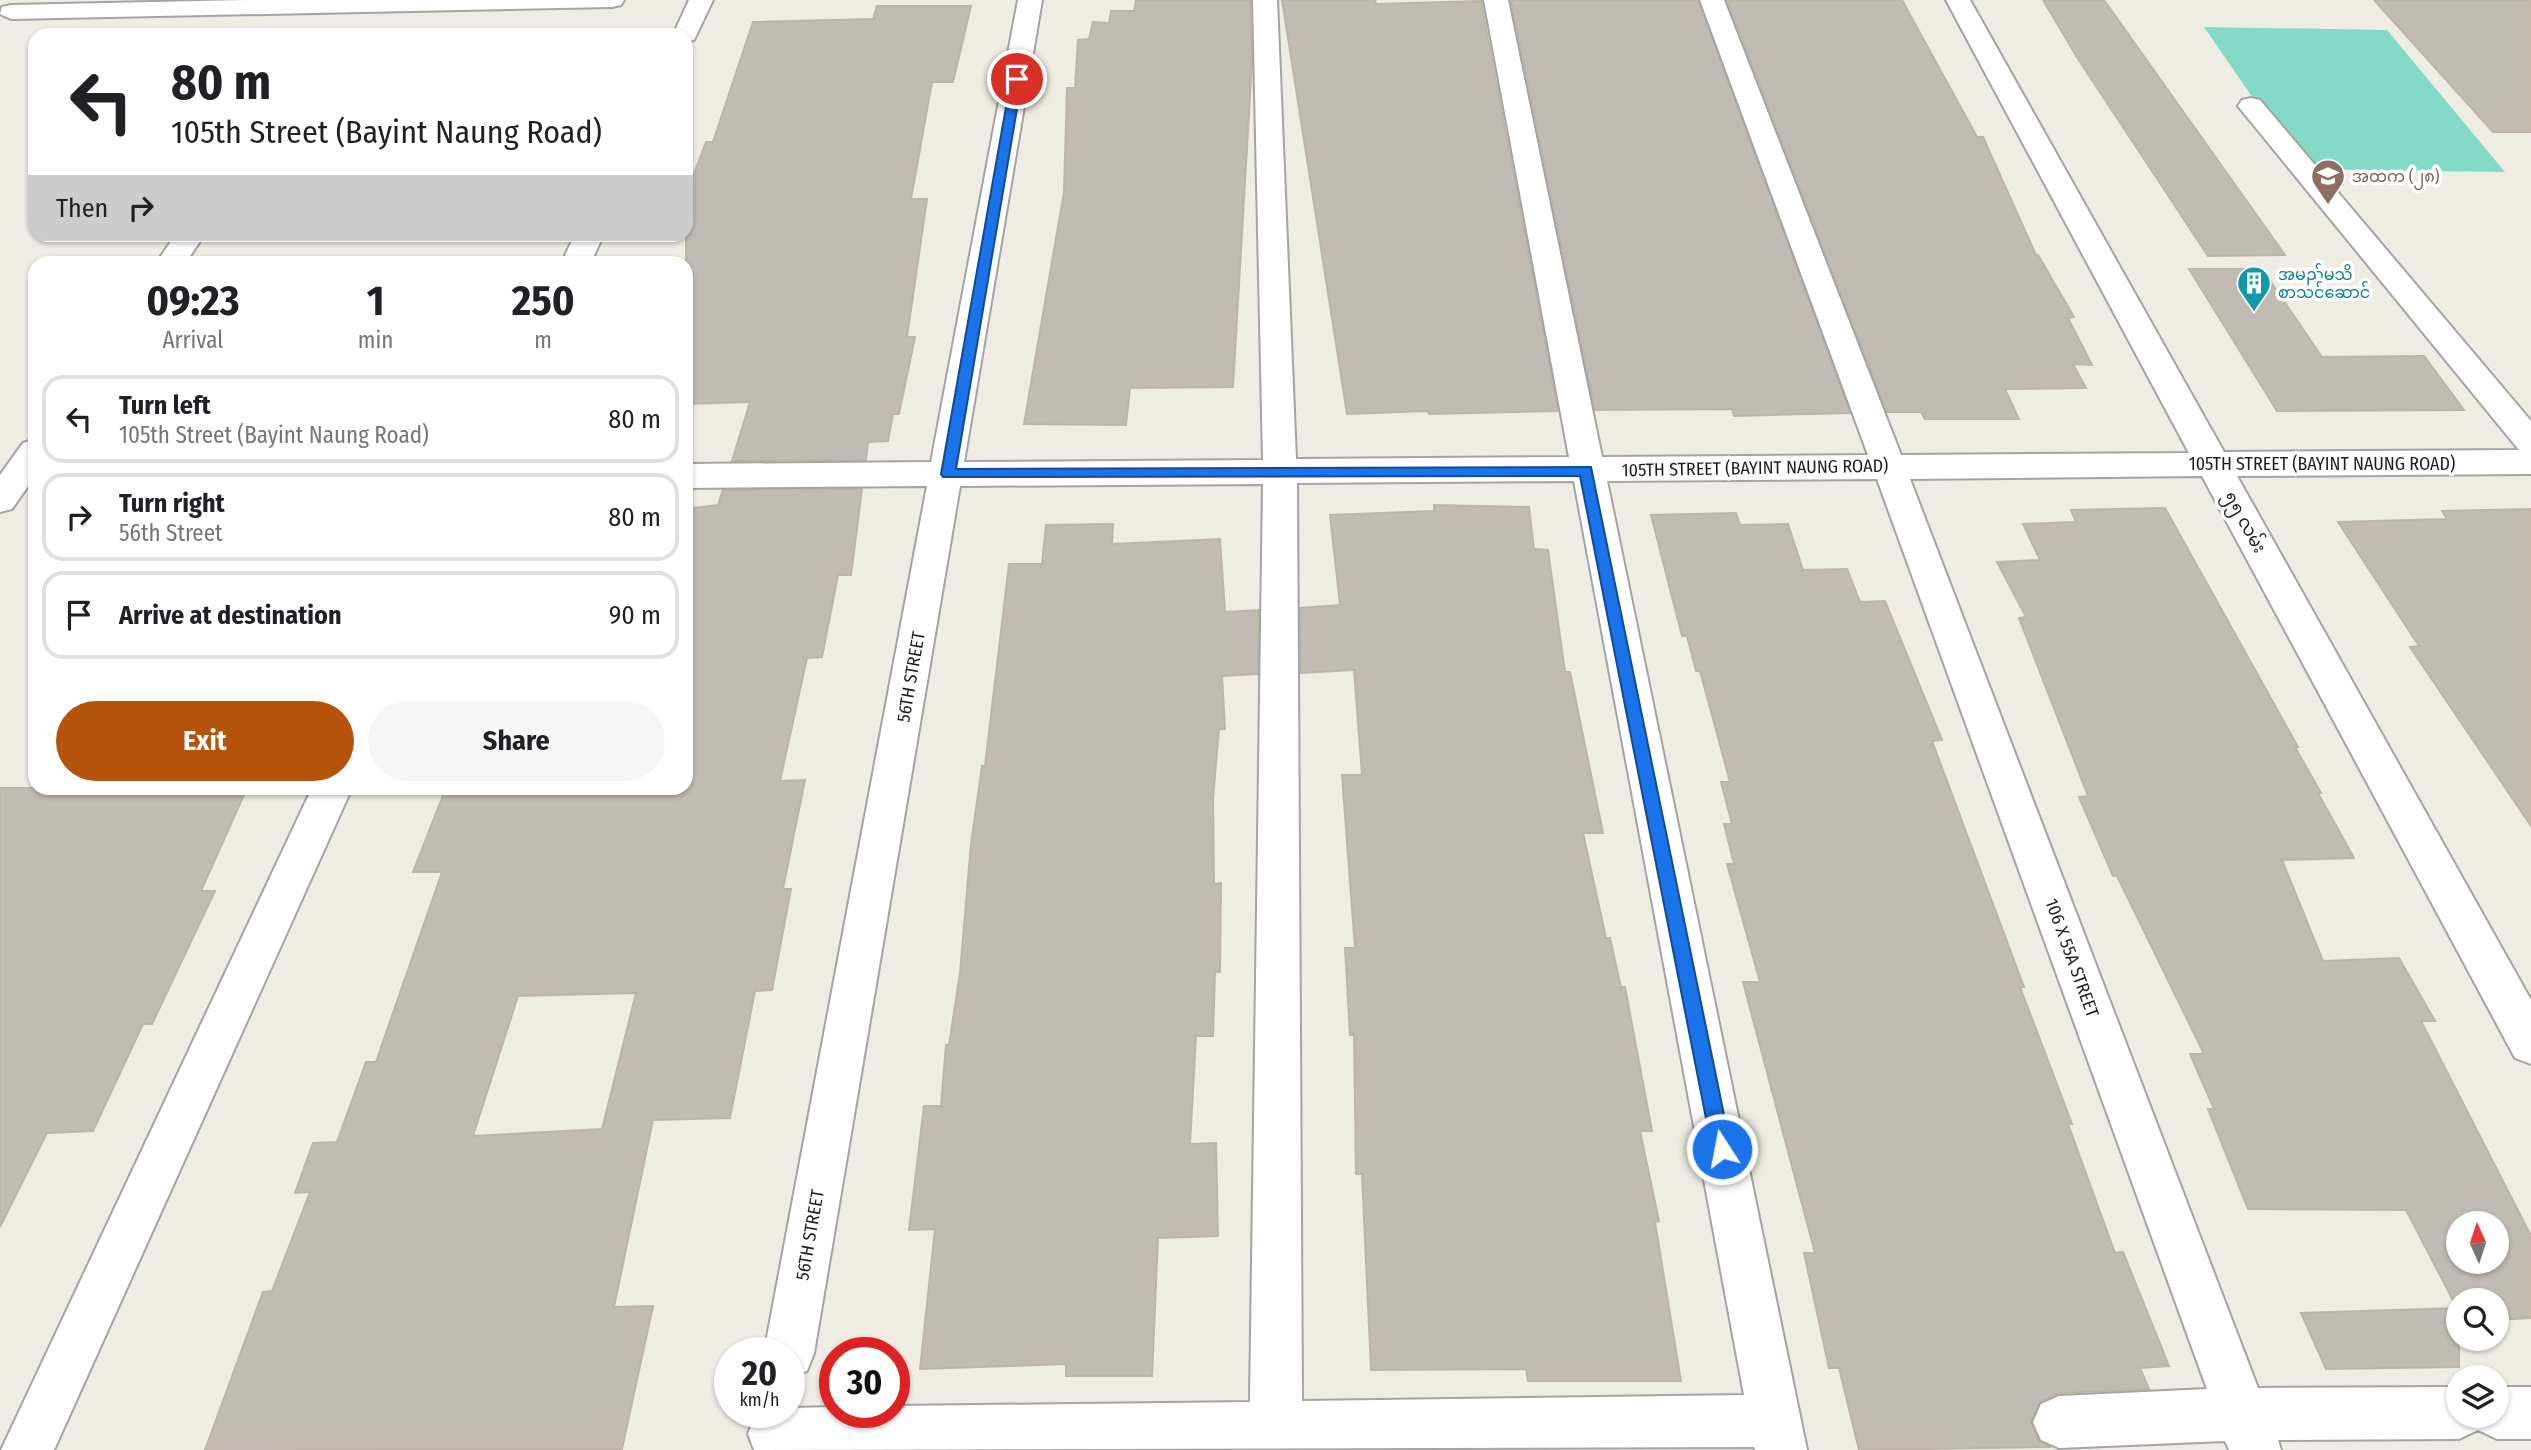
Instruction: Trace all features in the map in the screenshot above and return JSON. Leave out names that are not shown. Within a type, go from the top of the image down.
[{"type":"street","points":[[11,12],[352,10],[612,0]]},
{"type":"street","points":[[688,28],[701,0]]},
{"type":"street","name":"56TH STREET","points":[[792,1337],[948,474],[1030,0]]},
{"type":"street","points":[[1265,0],[1280,471],[1276,1438]]},
{"type":"street","points":[[775,1432],[1276,1438],[1779,1435],[1586,471],[1496,0]]},
{"type":"street","name":"106 X 55A STREET","points":[[1712,0],[2249,1432]]},
{"type":"street","name":"၅၅ လမ်း","points":[[1958,0],[2531,1043]]},
{"type":"street","points":[[2250,106],[2531,443]]},
{"type":"street","points":[[12,485],[28,461]]},
{"type":"street","name":"105TH STREET (BAYINT NAUNG ROAD)","points":[[693,476],[2531,462]]},
{"type":"street","points":[[27,1450],[329,795]]},
{"type":"street","points":[[2509,1413],[2531,1413]]},
{"type":"street","points":[[2059,1422],[2249,1432],[2446,1414]]},
{"type":"shaded area","points":[[2204,27],[2387,30],[2505,172],[2302,169]]},
{"type":"building","points":[[1136,0],[1250,0],[1252,62],[1233,387],[1130,388],[1126,425],[1024,424],[1064,192],[1067,88],[1075,88],[1078,40],[1089,39],[1093,22],[1109,23],[1111,11],[1134,11]]},
{"type":"building","points":[[1282,0],[1375,0],[1376,4],[1481,1],[1558,411],[1347,414]]},
{"type":"building","points":[[1511,0],[1698,0],[1850,413],[1734,416],[1732,409],[1595,410]]},
{"type":"building","points":[[1727,0],[1902,0],[1977,137],[1983,137],[2036,255],[2074,317],[2068,318],[2092,365],[2073,364],[2086,388],[2005,389],[2019,419],[1925,419],[1921,412],[1887,412]]},
{"type":"building","name":"အမည်မသိ စာသင်ဆောင်","points":[[2043,0],[2104,0],[2285,255],[2208,256],[2078,59]]},
{"type":"building","points":[[2374,0],[2531,0],[2531,132],[2493,132]]},
{"type":"building","points":[[877,6],[971,6],[953,82],[932,82],[911,199],[927,199],[907,337],[915,337],[899,414],[893,414],[888,441],[868,442],[866,460],[732,461],[750,402],[693,404],[693,256],[686,256],[686,242],[693,242],[693,176],[706,142],[713,142],[753,22],[873,19]]},
{"type":"building","name":"အမည်မသိ စာသင်ဆောင်","points":[[2189,269],[2262,269],[2322,357],[2424,356],[2464,410],[2277,411]]},
{"type":"building","points":[[862,489],[851,575],[838,575],[822,657],[807,658],[780,781],[805,780],[783,889],[791,889],[772,990],[755,991],[730,1118],[653,1120],[614,1307],[653,1306],[622,1449],[205,1450],[263,1292],[272,1291],[310,1192],[295,1193],[313,1143],[337,1142],[366,1062],[376,1062],[442,872],[413,872],[443,795],[693,795],[693,508],[718,505],[723,490]],"holes":[[[636,993],[602,1129],[473,1136],[518,996]]]},
{"type":"building","points":[[1434,505],[1529,507],[1534,549],[1548,550],[1565,672],[1570,672],[1603,833],[1583,833],[1606,938],[1610,938],[1621,987],[1625,987],[1652,1131],[1640,1131],[1659,1221],[1655,1222],[1681,1381],[1528,1381],[1526,1369],[1371,1370],[1362,1174],[1356,1174],[1354,1035],[1350,1035],[1345,948],[1355,948],[1342,775],[1362,775],[1354,670],[1301,673],[1300,608],[1340,605],[1330,515],[1434,511]]},
{"type":"building","points":[[2165,508],[2298,747],[2295,747],[2354,858],[2282,860],[2323,961],[2399,958],[2435,1021],[2421,1021],[2531,1236],[2531,1318],[2509,1319],[2509,1288],[2447,1288],[2406,1210],[2248,1209],[2208,1109],[2214,1109],[2190,1054],[2204,1054],[2117,876],[2113,876],[2079,797],[2088,796],[2019,618],[2026,617],[1997,562],[2040,560],[2023,524],[2076,522],[2071,510]]},
{"type":"building","points":[[2531,509],[2531,826],[2410,647],[2419,646],[2338,522],[2447,519],[2442,511]]},
{"type":"building","points":[[1736,513],[1740,525],[1788,524],[1803,570],[1847,569],[1860,602],[1885,601],[1942,740],[1932,741],[2024,987],[2020,987],[2072,1124],[2068,1124],[2115,1253],[2123,1252],[2169,1366],[2140,1368],[2149,1389],[2059,1393],[2040,1402],[2031,1423],[2039,1441],[2051,1447],[1859,1450],[1839,1368],[1829,1368],[1804,1253],[1815,1253],[1743,982],[1760,982],[1727,864],[1734,864],[1724,824],[1732,824],[1721,782],[1730,782],[1700,671],[1696,671],[1687,636],[1682,636],[1651,515]]},
{"type":"building","points":[[1113,524],[1112,544],[1220,539],[1225,612],[1259,610],[1258,674],[1222,676],[1225,729],[1219,729],[1213,799],[1214,884],[1221,883],[1220,972],[1215,972],[1213,1036],[1196,1036],[1190,1144],[1216,1143],[1218,1236],[1158,1238],[1152,1376],[1066,1376],[1066,1364],[920,1369],[935,1229],[909,1230],[924,1106],[941,1106],[946,1045],[949,1045],[960,973],[971,844],[982,766],[985,766],[1009,564],[1042,564],[1046,525]]},
{"type":"building","points":[[0,788],[28,788],[28,795],[244,795],[201,891],[215,891],[152,1024],[143,1024],[93,1131],[47,1133],[0,1227]]},
{"type":"building","points":[[2446,1308],[2446,1351],[2459,1351],[2459,1365],[2326,1369],[2301,1313]]},
{"type":"place","name":"အထက (၂၈)","points":[[2328,206]]},
{"type":"place","name":"အမည်မသိ စာသင်ဆောင်","points":[[2254,313]]},
{"type":"route","points":[[1017,79],[948,474],[1586,471],[1722,1149]]}]
